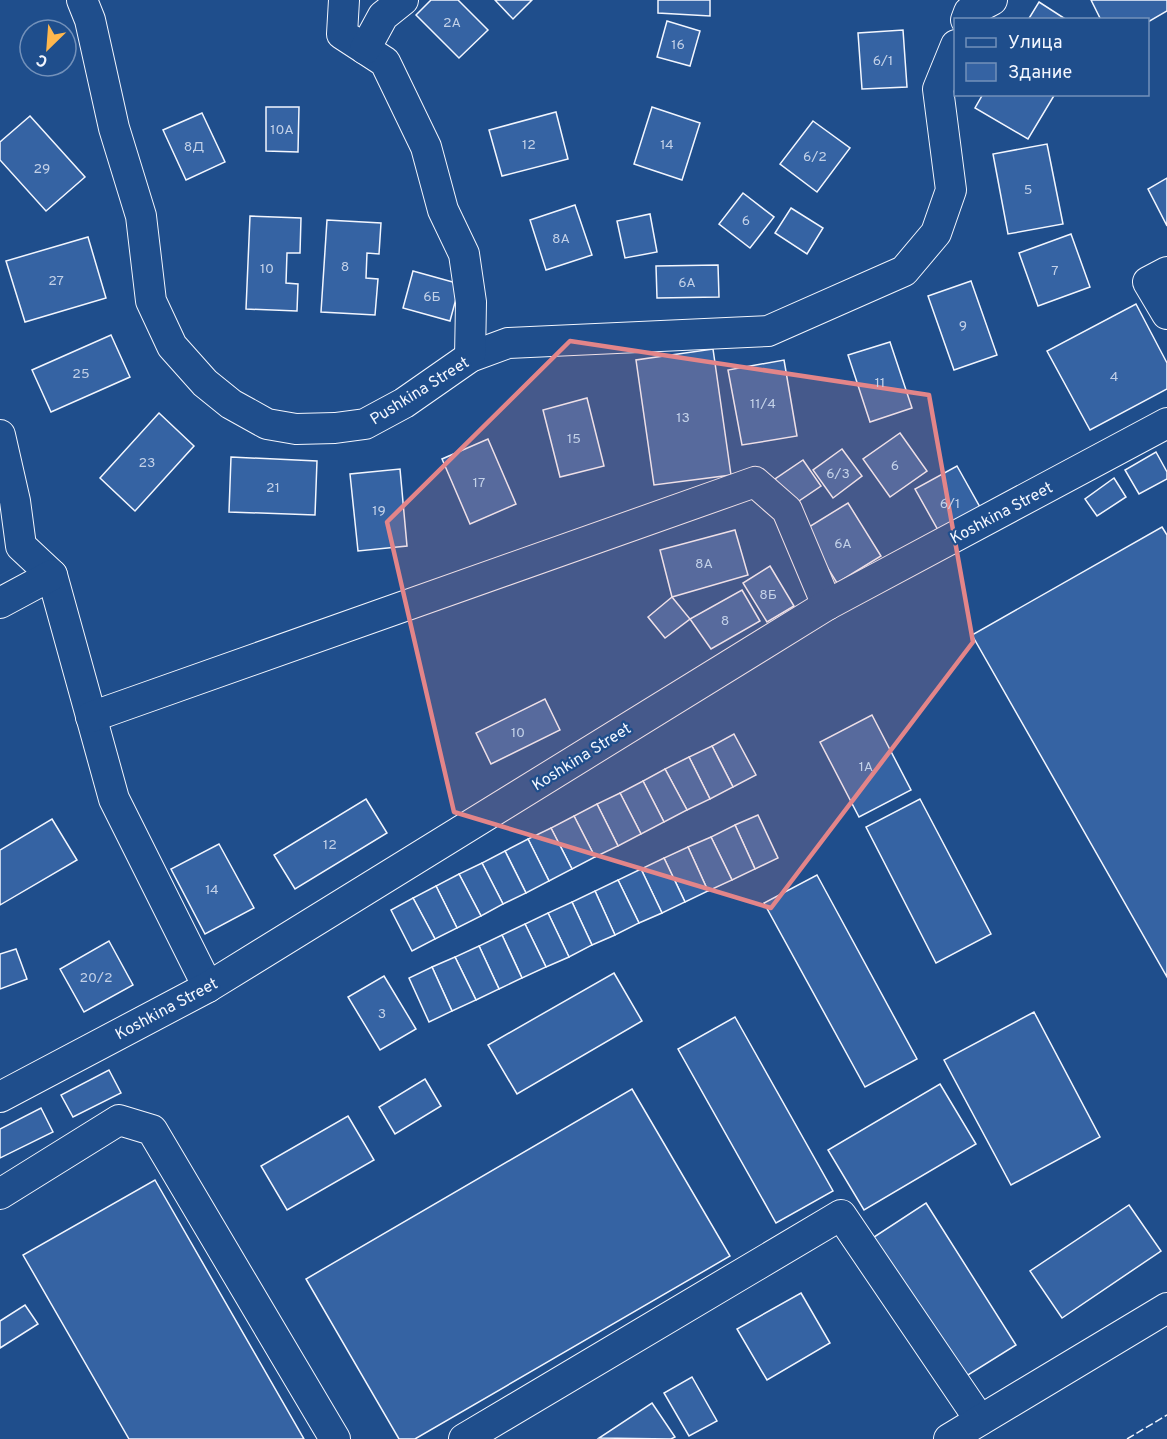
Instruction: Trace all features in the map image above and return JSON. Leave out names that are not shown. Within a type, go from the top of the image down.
[{"type":"street","name":"Pushkina Street","points":[[82,0],[90,20],[114,128],[141,216],[151,301],[172,346],[204,382],[231,404],[267,424],[296,429],[335,428],[365,424],[404,404],[470,357],[508,343],[768,331],[904,271],[936,233],[951,190],[938,89],[954,50]]},
{"type":"street","points":[[344,0],[342,34],[385,62],[426,147],[443,210],[464,254],[471,302],[470,357]]},
{"type":"street","points":[[365,48],[382,16],[403,0]]},
{"type":"street","points":[[967,18],[969,12],[992,0]]},
{"type":"street","points":[[1167,272],[1148,282],[1167,314]]},
{"type":"street","name":"Koshkina Street","points":[[0,1096],[208,987],[826,605],[1167,423]]},
{"type":"street","points":[[0,435],[15,501],[21,546],[52,575],[114,799],[208,987]]},
{"type":"street","points":[[91,717],[755,482],[787,510],[826,605]]},
{"type":"street","points":[[0,603],[52,575]]},
{"type":"street","points":[[0,1194],[119,1120],[152,1130],[335,1439]]},
{"type":"street","points":[[464,1439],[841,1215],[980,1420]]},
{"type":"street","points":[[949,1439],[1167,1308]]},
{"type":"highlighted area","points":[[570,341],[929,395],[973,642],[771,908],[454,812],[387,522]]},
{"type":"building","points":[[431,0],[458,0],[488,30],[459,58],[416,15]]},
{"type":"building","points":[[495,0],[532,0],[513,19]]},
{"type":"building","points":[[658,0],[710,0],[710,16],[658,13]]},
{"type":"building","points":[[1091,0],[1167,0],[1167,11],[1149,21],[1149,18],[1100,18]]},
{"type":"building","points":[[1039,2],[1064,18],[1029,18]]},
{"type":"building","points":[[667,21],[700,31],[690,66],[657,57]]},
{"type":"building","points":[[903,30],[907,87],[862,89],[858,33]]},
{"type":"building","points":[[982,96],[1054,96],[1028,139],[975,108]]},
{"type":"building","points":[[266,107],[299,107],[298,152],[266,151]]},
{"type":"building","points":[[652,107],[700,123],[682,180],[634,164]]},
{"type":"building","points":[[556,112],[568,159],[502,176],[489,130]]},
{"type":"building","points":[[202,113],[225,162],[186,180],[163,130]]},
{"type":"building","points":[[30,116],[85,177],[46,211],[0,160],[0,142]]},
{"type":"building","points":[[813,121],[850,148],[817,192],[780,164]]},
{"type":"building","points":[[1047,144],[1063,224],[1008,234],[993,154]]},
{"type":"building","points":[[1167,178],[1167,226],[1148,189]]},
{"type":"building","points":[[743,193],[774,217],[750,248],[719,224]]},
{"type":"building","points":[[575,205],[592,255],[546,270],[530,220]]},
{"type":"building","points":[[791,208],[823,228],[807,254],[775,233]]},
{"type":"building","points":[[650,214],[657,252],[625,258],[617,221]]},
{"type":"building","points":[[250,216],[301,218],[300,253],[287,253],[286,283],[298,284],[297,311],[246,309]]},
{"type":"building","points":[[327,220],[381,223],[379,254],[367,253],[366,278],[378,279],[375,315],[321,312]]},
{"type":"building","points":[[1071,234],[1090,287],[1038,306],[1019,253]]},
{"type":"building","points":[[88,237],[106,298],[25,322],[6,261]]},
{"type":"building","points":[[718,265],[719,297],[657,298],[656,266]]},
{"type":"building","points":[[413,271],[460,284],[450,321],[403,308]]},
{"type":"building","points":[[971,281],[997,355],[954,370],[928,296]]},
{"type":"building","points":[[1136,304],[1167,363],[1167,389],[1090,430],[1047,351]]},
{"type":"building","points":[[111,335],[130,377],[51,412],[32,370]]},
{"type":"building","points":[[890,342],[912,408],[870,422],[848,355]]},
{"type":"building","points":[[713,349],[731,475],[654,485],[636,360]]},
{"type":"building","points":[[784,360],[797,436],[742,445],[728,370]]},
{"type":"building","points":[[587,398],[604,466],[560,477],[543,410]]},
{"type":"building","points":[[159,413],[194,446],[135,511],[100,478]]},
{"type":"building","points":[[900,433],[927,471],[890,497],[863,459]]},
{"type":"building","points":[[488,439],[516,504],[470,524],[442,459]]},
{"type":"building","points":[[842,449],[862,476],[833,498],[813,470]]},
{"type":"building","points":[[1156,452],[1167,472],[1167,479],[1139,494],[1125,470]]},
{"type":"building","points":[[231,457],[317,461],[315,515],[229,512]]},
{"type":"building","points":[[803,460],[821,486],[793,505],[775,479]]},
{"type":"building","points":[[957,466],[985,516],[943,539],[915,489]]},
{"type":"building","points":[[400,469],[407,546],[358,551],[350,474]]},
{"type":"building","points":[[1114,478],[1126,497],[1097,516],[1085,499]]},
{"type":"building","points":[[848,503],[881,556],[837,583],[804,530]]},
{"type":"building","points":[[1162,527],[1167,535],[1167,977],[972,635]]},
{"type":"building","points":[[735,530],[748,575],[672,597],[660,550]]},
{"type":"building","points":[[770,566],[794,606],[767,622],[743,583]]},
{"type":"building","points":[[742,590],[760,621],[711,649],[690,619]]},
{"type":"building","points":[[672,597],[690,619],[665,638],[648,617]]},
{"type":"building","points":[[545,699],[560,730],[491,764],[476,733]]},
{"type":"building","points":[[872,715],[911,790],[859,817],[820,742]]},
{"type":"building","points":[[734,734],[756,775],[733,787],[712,746]]},
{"type":"building","points":[[712,746],[733,787],[710,799],[689,757]]},
{"type":"building","points":[[689,757],[710,799],[687,810],[665,769]]},
{"type":"building","points":[[665,769],[687,810],[664,822],[643,781]]},
{"type":"building","points":[[643,781],[664,822],[641,834],[620,793]]},
{"type":"building","points":[[620,793],[641,834],[618,846],[597,804]]},
{"type":"building","points":[[366,799],[387,833],[295,889],[274,855]]},
{"type":"building","points":[[920,799],[991,934],[936,963],[866,827]]},
{"type":"building","points":[[597,804],[618,846],[595,857],[574,816]]},
{"type":"building","points":[[758,815],[778,858],[755,869],[735,825]]},
{"type":"building","points":[[574,816],[595,857],[572,869],[551,828]]},
{"type":"building","points":[[52,819],[77,860],[0,905],[0,850]]},
{"type":"building","points":[[735,825],[755,869],[732,880],[711,837]]},
{"type":"building","points":[[551,828],[572,869],[549,881],[528,839]]},
{"type":"building","points":[[711,837],[732,880],[708,891],[688,847]]},
{"type":"building","points":[[528,839],[549,881],[526,893],[505,851]]},
{"type":"building","points":[[219,844],[254,908],[205,934],[171,869]]},
{"type":"building","points":[[688,847],[708,891],[685,902],[664,858]]},
{"type":"building","points":[[505,851],[526,893],[503,904],[482,863]]},
{"type":"building","points":[[664,858],[685,902],[662,913],[641,869]]},
{"type":"building","points":[[482,863],[503,904],[481,916],[459,874]]},
{"type":"building","points":[[641,869],[662,913],[639,923],[618,880]]},
{"type":"building","points":[[459,874],[481,916],[457,928],[436,886]]},
{"type":"building","points":[[817,875],[917,1059],[865,1087],[764,903]]},
{"type":"building","points":[[618,880],[639,923],[615,935],[595,891]]},
{"type":"building","points":[[436,886],[457,928],[435,939],[413,898]]},
{"type":"building","points":[[595,891],[615,935],[592,945],[572,902]]},
{"type":"building","points":[[413,898],[435,939],[412,951],[391,910]]},
{"type":"building","points":[[572,902],[592,945],[569,957],[548,913]]},
{"type":"building","points":[[548,913],[569,957],[546,967],[525,924]]},
{"type":"building","points":[[525,924],[546,967],[522,978],[502,935]]},
{"type":"building","points":[[502,935],[522,978],[499,989],[479,946]]},
{"type":"building","points":[[109,941],[133,985],[84,1012],[60,969]]},
{"type":"building","points":[[479,946],[499,989],[476,1000],[455,957]]},
{"type":"building","points":[[16,949],[27,979],[0,989],[0,954]]},
{"type":"building","points":[[455,957],[476,1000],[452,1011],[432,967]]},
{"type":"building","points":[[432,967],[452,1011],[429,1022],[409,978]]},
{"type":"building","points":[[614,973],[642,1021],[517,1094],[488,1045]]},
{"type":"building","points":[[384,976],[416,1029],[380,1050],[348,997]]},
{"type":"building","points":[[1034,1012],[1100,1137],[1011,1185],[944,1060]]},
{"type":"building","points":[[735,1017],[833,1191],[776,1223],[678,1049]]},
{"type":"building","points":[[109,1070],[121,1093],[73,1117],[61,1095]]},
{"type":"building","points":[[425,1079],[441,1106],[395,1134],[379,1107]]},
{"type":"building","points":[[940,1084],[976,1144],[864,1210],[828,1150]]},
{"type":"building","points":[[632,1089],[730,1256],[415,1439],[399,1439],[306,1279]]},
{"type":"building","points":[[41,1108],[53,1132],[0,1158],[0,1129]]},
{"type":"building","points":[[348,1116],[374,1160],[287,1210],[261,1166]]},
{"type":"building","points":[[155,1180],[304,1439],[129,1439],[23,1255]]},
{"type":"building","points":[[926,1203],[1016,1345],[960,1380],[871,1239]]},
{"type":"building","points":[[1129,1205],[1161,1251],[1062,1318],[1030,1271]]},
{"type":"building","points":[[801,1293],[830,1343],[767,1380],[737,1329]]},
{"type":"building","points":[[25,1305],[38,1324],[0,1348],[0,1321]]},
{"type":"building","points":[[692,1377],[717,1421],[689,1436],[664,1393]]},
{"type":"building","points":[[652,1403],[675,1437],[671,1439],[599,1438]]},
{"type":"fence","points":[[1127,1439],[1167,1415]]}]
